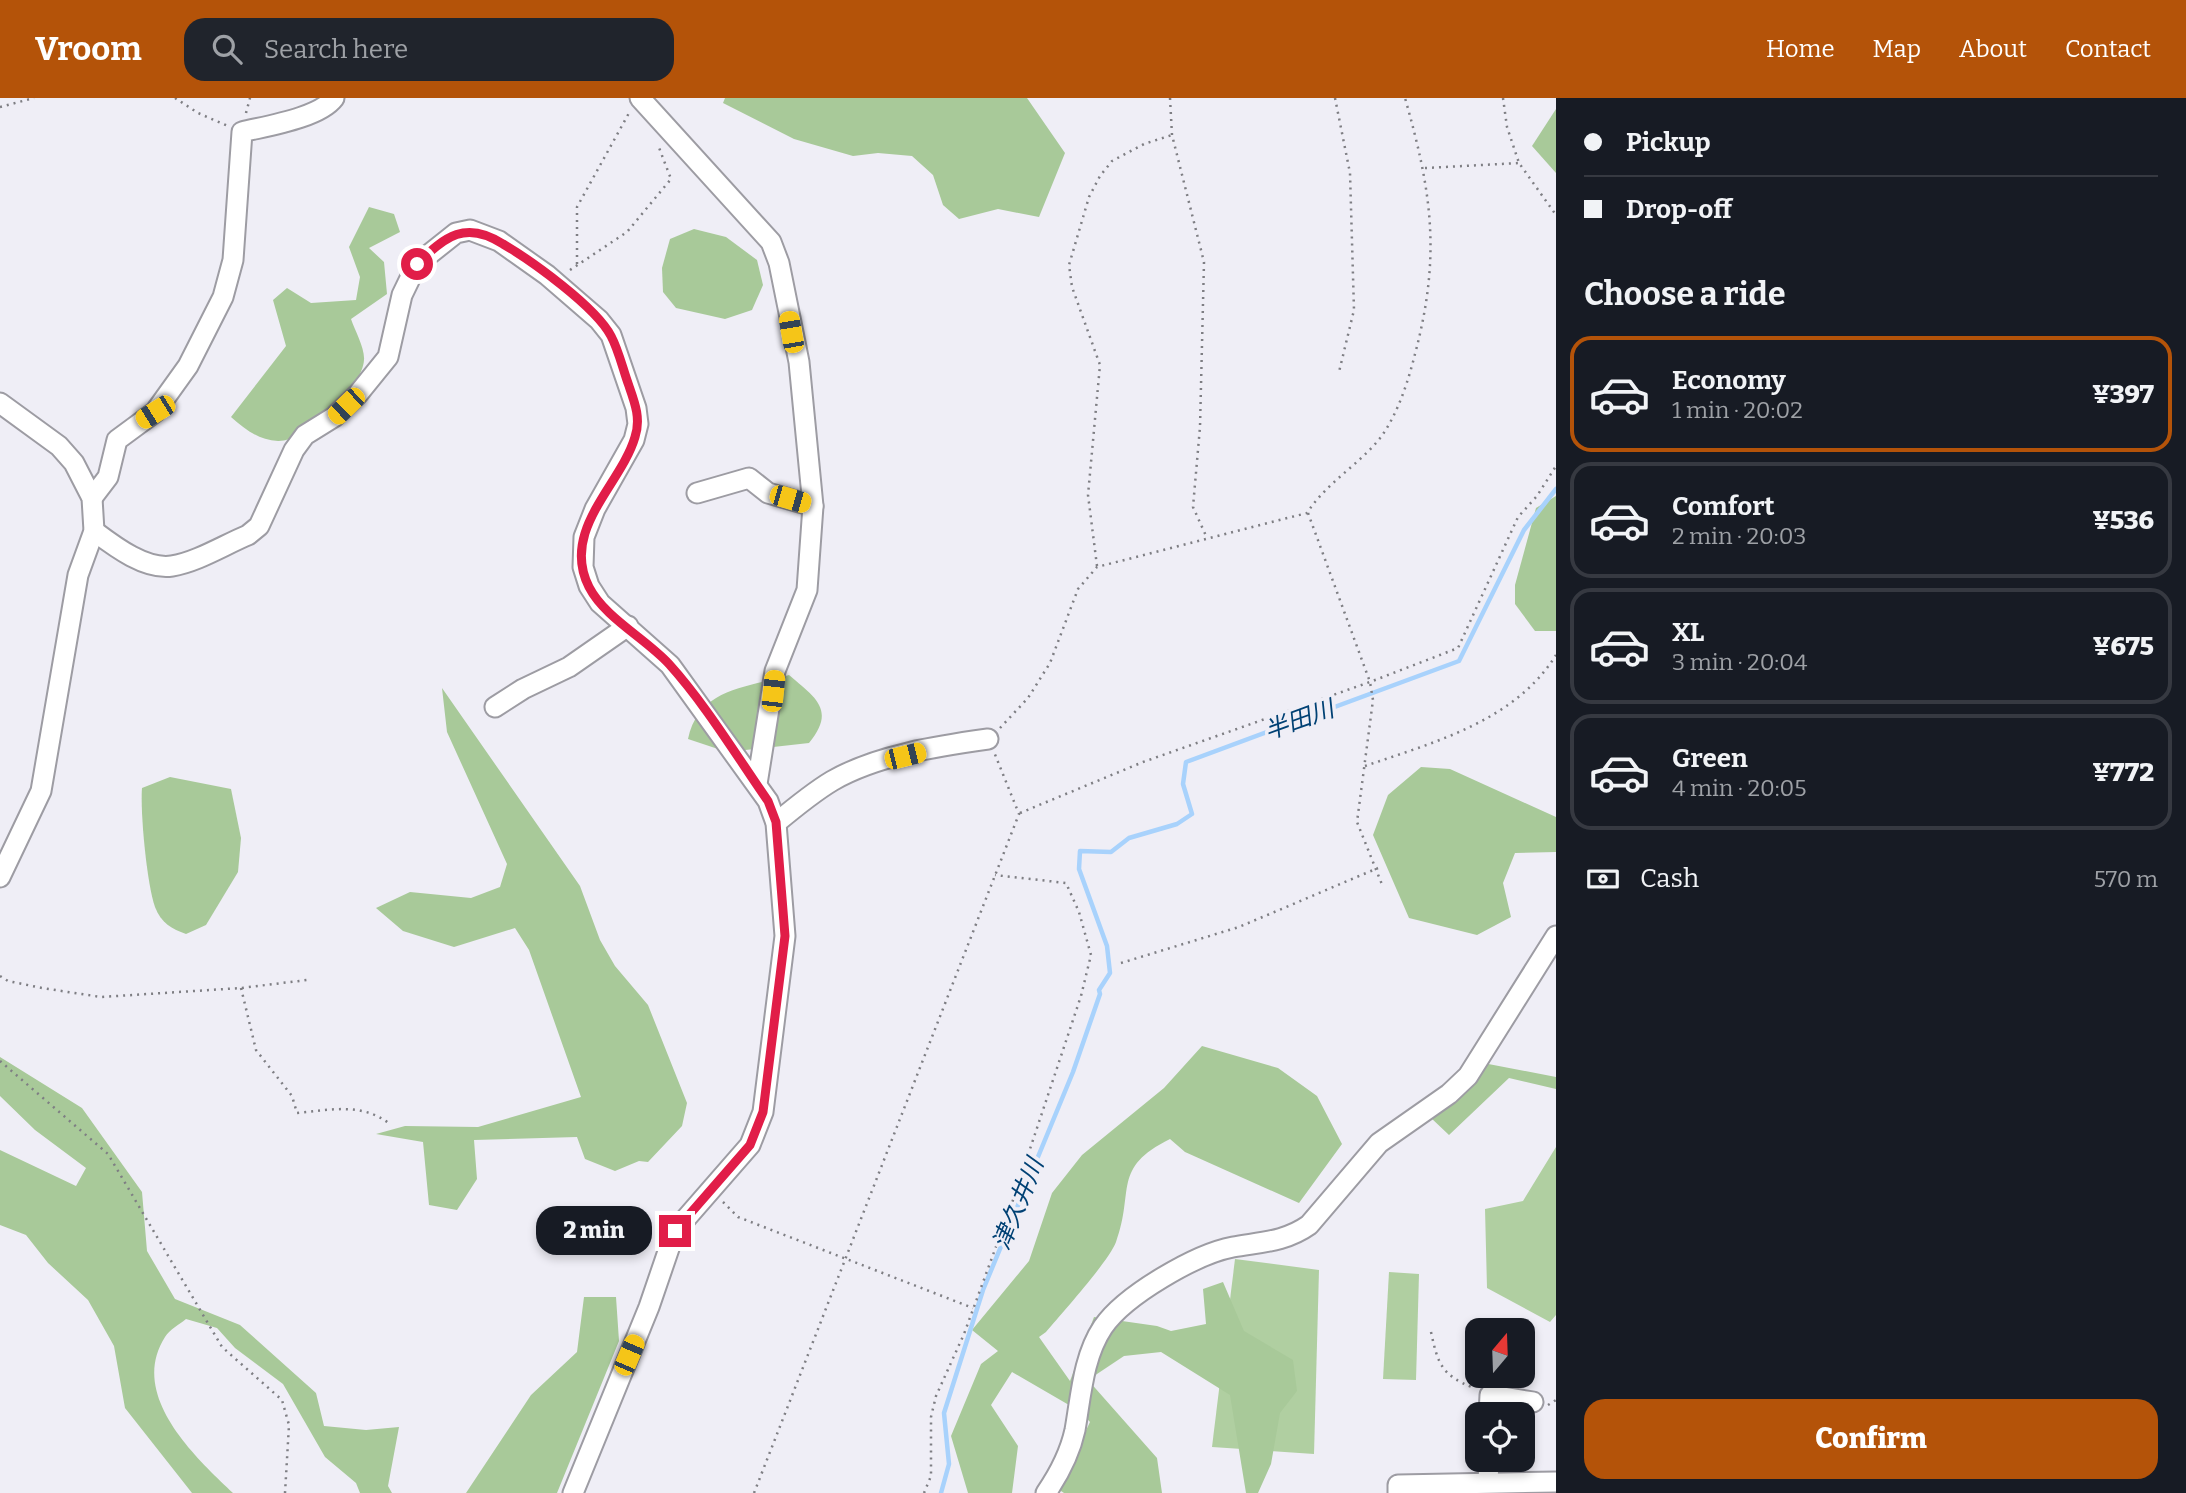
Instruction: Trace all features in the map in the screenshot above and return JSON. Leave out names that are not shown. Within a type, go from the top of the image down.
[{"type":"street","points":[[92,498],[108,477],[117,440],[155,412],[188,366],[223,297],[233,260],[242,132],[292,120],[330,104],[334,98]]},
{"type":"street","points":[[636,103],[666,127],[771,242],[779,263],[799,362],[813,506],[812,561],[807,590],[775,671],[757,785]]},
{"type":"street","points":[[94,531],[119,550],[152,563],[171,566],[248,535],[259,526],[294,450],[305,435],[334,417],[388,357],[402,295],[417,264],[456,233],[470,230],[499,241],[554,281],[611,335],[636,408],[638,424],[634,440],[594,509],[584,537],[583,567],[589,586],[600,603],[670,664],[768,801],[776,822],[785,936],[763,1112],[750,1145],[675,1231],[649,1307],[573,1493]]},
{"type":"street","points":[[0,403],[59,446],[80,471],[92,498],[94,531],[78,575],[41,791],[0,877]]},
{"type":"street","points":[[697,493],[749,478],[768,493],[813,506]]},
{"type":"street","points":[[495,707],[523,689],[569,667],[628,626]]},
{"type":"street","points":[[776,822],[835,779],[864,767],[953,744],[988,739]]},
{"type":"street","points":[[1046,1493],[1067,1454],[1074,1432],[1080,1390],[1094,1346],[1115,1314],[1161,1280],[1207,1254],[1273,1242],[1295,1235],[1309,1225],[1378,1143],[1449,1094],[1468,1076],[1556,936]]},
{"type":"street","points":[[1488,1472],[1488,1482]]},
{"type":"street","points":[[1398,1493],[1398,1485],[1556,1482]]},
{"type":"path","points":[[0,107],[34,98]]},
{"type":"path","points":[[175,98],[198,113],[242,132]]},
{"type":"path","points":[[1170,98],[1172,135],[1203,262],[1200,427],[1193,507],[1207,538]]},
{"type":"path","points":[[1335,98],[1350,173],[1354,310],[1339,372]]},
{"type":"path","points":[[754,1493],[1019,814],[988,739],[1028,698],[1050,663],[1078,589],[1097,567],[1307,513],[1318,496],[1380,438],[1390,422],[1408,377],[1420,334],[1432,263],[1432,221],[1425,168],[1405,98]]},
{"type":"path","points":[[1503,98],[1507,127],[1519,163],[1556,215]]},
{"type":"path","points":[[577,265],[577,207],[636,103]]},
{"type":"path","points":[[554,281],[627,232],[671,180],[656,139],[666,127]]},
{"type":"path","points":[[1097,567],[1088,495],[1100,365],[1072,287],[1069,265],[1089,197],[1100,176],[1112,161],[1144,144],[1172,135]]},
{"type":"path","points":[[1425,168],[1519,163]]},
{"type":"path","points":[[1551,207],[1556,205]]},
{"type":"path","points":[[1019,814],[1143,762],[1458,648],[1518,517],[1537,496],[1556,466]]},
{"type":"path","points":[[1307,513],[1370,682],[1373,701],[1357,822],[1378,868],[1383,887]]},
{"type":"path","points":[[1365,766],[1455,736],[1511,703],[1545,673],[1556,655]]},
{"type":"path","points":[[1121,963],[1239,928],[1378,868]]},
{"type":"path","points":[[924,1493],[931,1476],[931,1417],[936,1396],[973,1308],[1016,1190],[1081,996],[1091,954],[1079,912],[1066,883],[995,875]]},
{"type":"path","points":[[0,976],[8,981],[101,998],[241,988],[307,979]]},
{"type":"path","points":[[241,988],[256,1050],[292,1096],[297,1113],[355,1108],[375,1112],[390,1124]]},
{"type":"path","points":[[0,1061],[108,1154],[222,1347],[282,1400],[289,1425],[285,1493]]},
{"type":"path","points":[[711,1190],[738,1217],[973,1308]]},
{"type":"path","points":[[1431,1332],[1437,1362],[1453,1380],[1486,1402]]},
{"type":"green space","points":[[725,98],[1027,98],[1065,153],[1039,217],[998,209],[959,219],[943,205],[933,175],[912,156],[878,153],[853,156],[794,139],[723,103]]},
{"type":"green space","points":[[1556,109],[1556,173],[1532,146]]},
{"type":"green space","points":[[369,207],[394,214],[400,232],[369,248],[384,262],[387,294],[351,319],[363,350],[361,371],[354,384],[331,411],[303,433],[278,441],[258,436],[231,417],[286,346],[273,300],[287,288],[311,303],[356,300],[360,277],[349,247]]},
{"type":"green space","points":[[694,229],[726,237],[757,260],[763,285],[752,310],[725,319],[676,308],[663,292],[662,268],[670,239]]},
{"type":"green space","points":[[1556,496],[1556,631],[1535,631],[1515,604],[1515,585],[1536,508]]},
{"type":"green space","points":[[789,675],[814,698],[822,713],[817,732],[809,743],[727,752],[688,739],[702,709],[713,700],[741,688]]},
{"type":"green space","points":[[442,688],[580,886],[600,940],[615,966],[648,1005],[687,1103],[682,1126],[648,1162],[639,1161],[615,1171],[585,1159],[577,1137],[474,1140],[477,1179],[457,1210],[429,1205],[423,1142],[376,1134],[405,1126],[478,1127],[581,1097],[529,950],[515,928],[454,947],[403,931],[376,908],[410,892],[471,898],[500,887],[507,864],[447,732]]},
{"type":"green space","points":[[1421,767],[1450,769],[1556,817],[1556,852],[1515,853],[1503,883],[1511,917],[1477,935],[1409,918],[1373,835],[1388,795]]},
{"type":"green space","points":[[170,777],[231,789],[241,838],[238,872],[206,925],[186,934],[168,925],[157,913],[149,882],[145,848],[142,788]]},
{"type":"green space","points":[[1202,1046],[1278,1068],[1317,1096],[1342,1144],[1299,1203],[1185,1152],[1170,1139],[1152,1150],[1139,1160],[1132,1171],[1121,1224],[1112,1251],[1046,1332],[1039,1337],[1070,1381],[1094,1317],[1157,1326],[1171,1331],[1206,1324],[1203,1289],[1223,1282],[1244,1331],[1293,1360],[1297,1391],[1280,1413],[1271,1464],[1258,1493],[1246,1493],[1230,1395],[1161,1352],[1124,1356],[1088,1380],[1157,1458],[1162,1493],[1064,1493],[1058,1489],[1090,1422],[1081,1412],[1012,1372],[991,1405],[1018,1446],[1012,1493],[968,1493],[951,1436],[981,1364],[998,1351],[972,1330],[1029,1261],[1052,1193],[1082,1155],[1164,1088]]},
{"type":"green space","points":[[0,1057],[82,1108],[142,1192],[147,1251],[175,1299],[240,1325],[316,1393],[324,1426],[366,1430],[399,1427],[388,1486],[392,1493],[360,1493],[356,1483],[325,1457],[283,1384],[235,1348],[217,1328],[186,1319],[167,1334],[156,1359],[155,1381],[160,1402],[185,1443],[233,1493],[192,1493],[125,1408],[114,1346],[88,1300],[48,1263],[26,1235],[0,1225],[0,1150],[76,1186],[86,1168],[35,1130],[0,1096]]},
{"type":"green space","points":[[1478,1062],[1556,1077],[1556,1089],[1509,1078],[1449,1135],[1430,1117]]},
{"type":"green space","points":[[1556,1147],[1556,1315],[1550,1322],[1487,1288],[1485,1209],[1523,1201]]},
{"type":"green space","points":[[1235,1259],[1319,1270],[1314,1454],[1212,1447]]},
{"type":"green space","points":[[1389,1272],[1419,1274],[1416,1380],[1383,1379]]},
{"type":"green space","points":[[584,1297],[616,1297],[619,1341],[557,1493],[466,1493],[531,1395],[577,1352]]},
{"type":"waterway","name":"半田川","points":[[941,1493],[949,1464],[944,1413],[983,1290],[1073,1072],[1100,994],[1099,990],[1110,973],[1107,946],[1079,869],[1080,851],[1111,852],[1129,838],[1177,824],[1192,814],[1183,784],[1186,762],[1459,661],[1524,530],[1556,489]]},
{"type":"route","points":[[417,264],[456,233],[470,230],[480,233],[499,241],[547,275],[599,320],[611,335],[636,408],[638,424],[634,440],[594,509],[584,537],[583,567],[589,586],[600,603],[646,640],[670,664],[768,801],[776,822],[785,936],[783,969],[763,1112],[750,1145],[675,1231]]},
{"type":"water label","name":"津久井川","points":[[1018,1204]]}]
